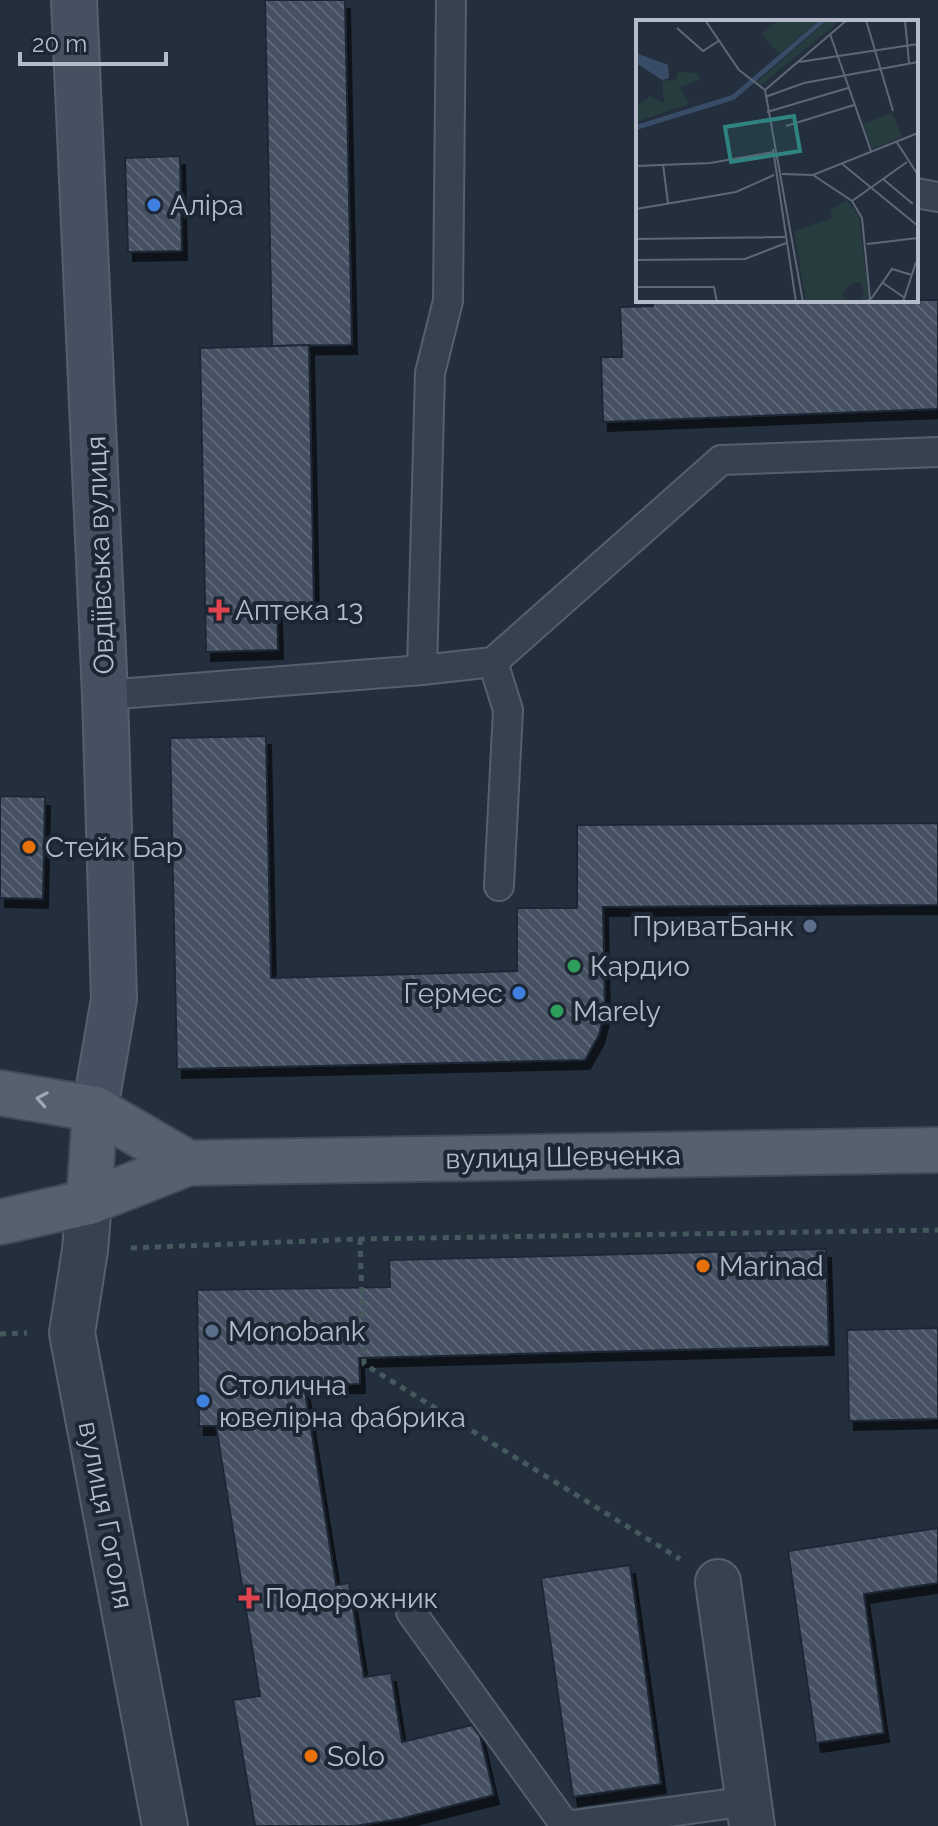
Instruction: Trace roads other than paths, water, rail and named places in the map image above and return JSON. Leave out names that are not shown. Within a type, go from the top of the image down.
[{"type":"main road","name":"Овдіївська вулиця","points":[[74,0],[105,695],[114,999],[95,1109]]},
{"type":"main road","points":[[0,1093],[95,1109],[188,1163]]},
{"type":"main road","points":[[89,1202],[95,1109]]},
{"type":"main road","name":"вулиця Шевченка","points":[[188,1163],[938,1150]]},
{"type":"main road","points":[[0,1222],[89,1202],[188,1163]]},
{"type":"street","name":"вулиця Гоголя","points":[[89,1202],[72,1333],[165,1826]]},
{"type":"street","points":[[718,1582],[751,1813]]},
{"type":"lane","points":[[422,670],[430,373],[448,301],[451,0]]},
{"type":"lane","points":[[918,193],[938,197]]},
{"type":"lane","points":[[105,695],[493,662],[721,460],[938,452]]},
{"type":"lane","points":[[493,662],[508,710],[499,886]]},
{"type":"lane","points":[[411,1612],[565,1825],[751,1813]]},
{"type":"place","name":"Аліра","points":[[154,205]]},
{"type":"place","name":"Аптека 13","points":[[219,610]]},
{"type":"place","name":"Стейк Бар","points":[[29,847]]},
{"type":"place","name":"ПриватБанк","points":[[810,926]]},
{"type":"place","name":"Кардио","points":[[574,966]]},
{"type":"place","name":"Гермес","points":[[519,993]]},
{"type":"place","name":"Marely","points":[[557,1011]]},
{"type":"place","name":"Marinad","points":[[703,1266]]},
{"type":"place","name":"Monobank","points":[[212,1331]]},
{"type":"place","name":"Столична ювелірна фабрика","points":[[203,1401]]},
{"type":"place","name":"Подорожник","points":[[249,1598]]},
{"type":"place","name":"Solo","points":[[311,1756]]}]
